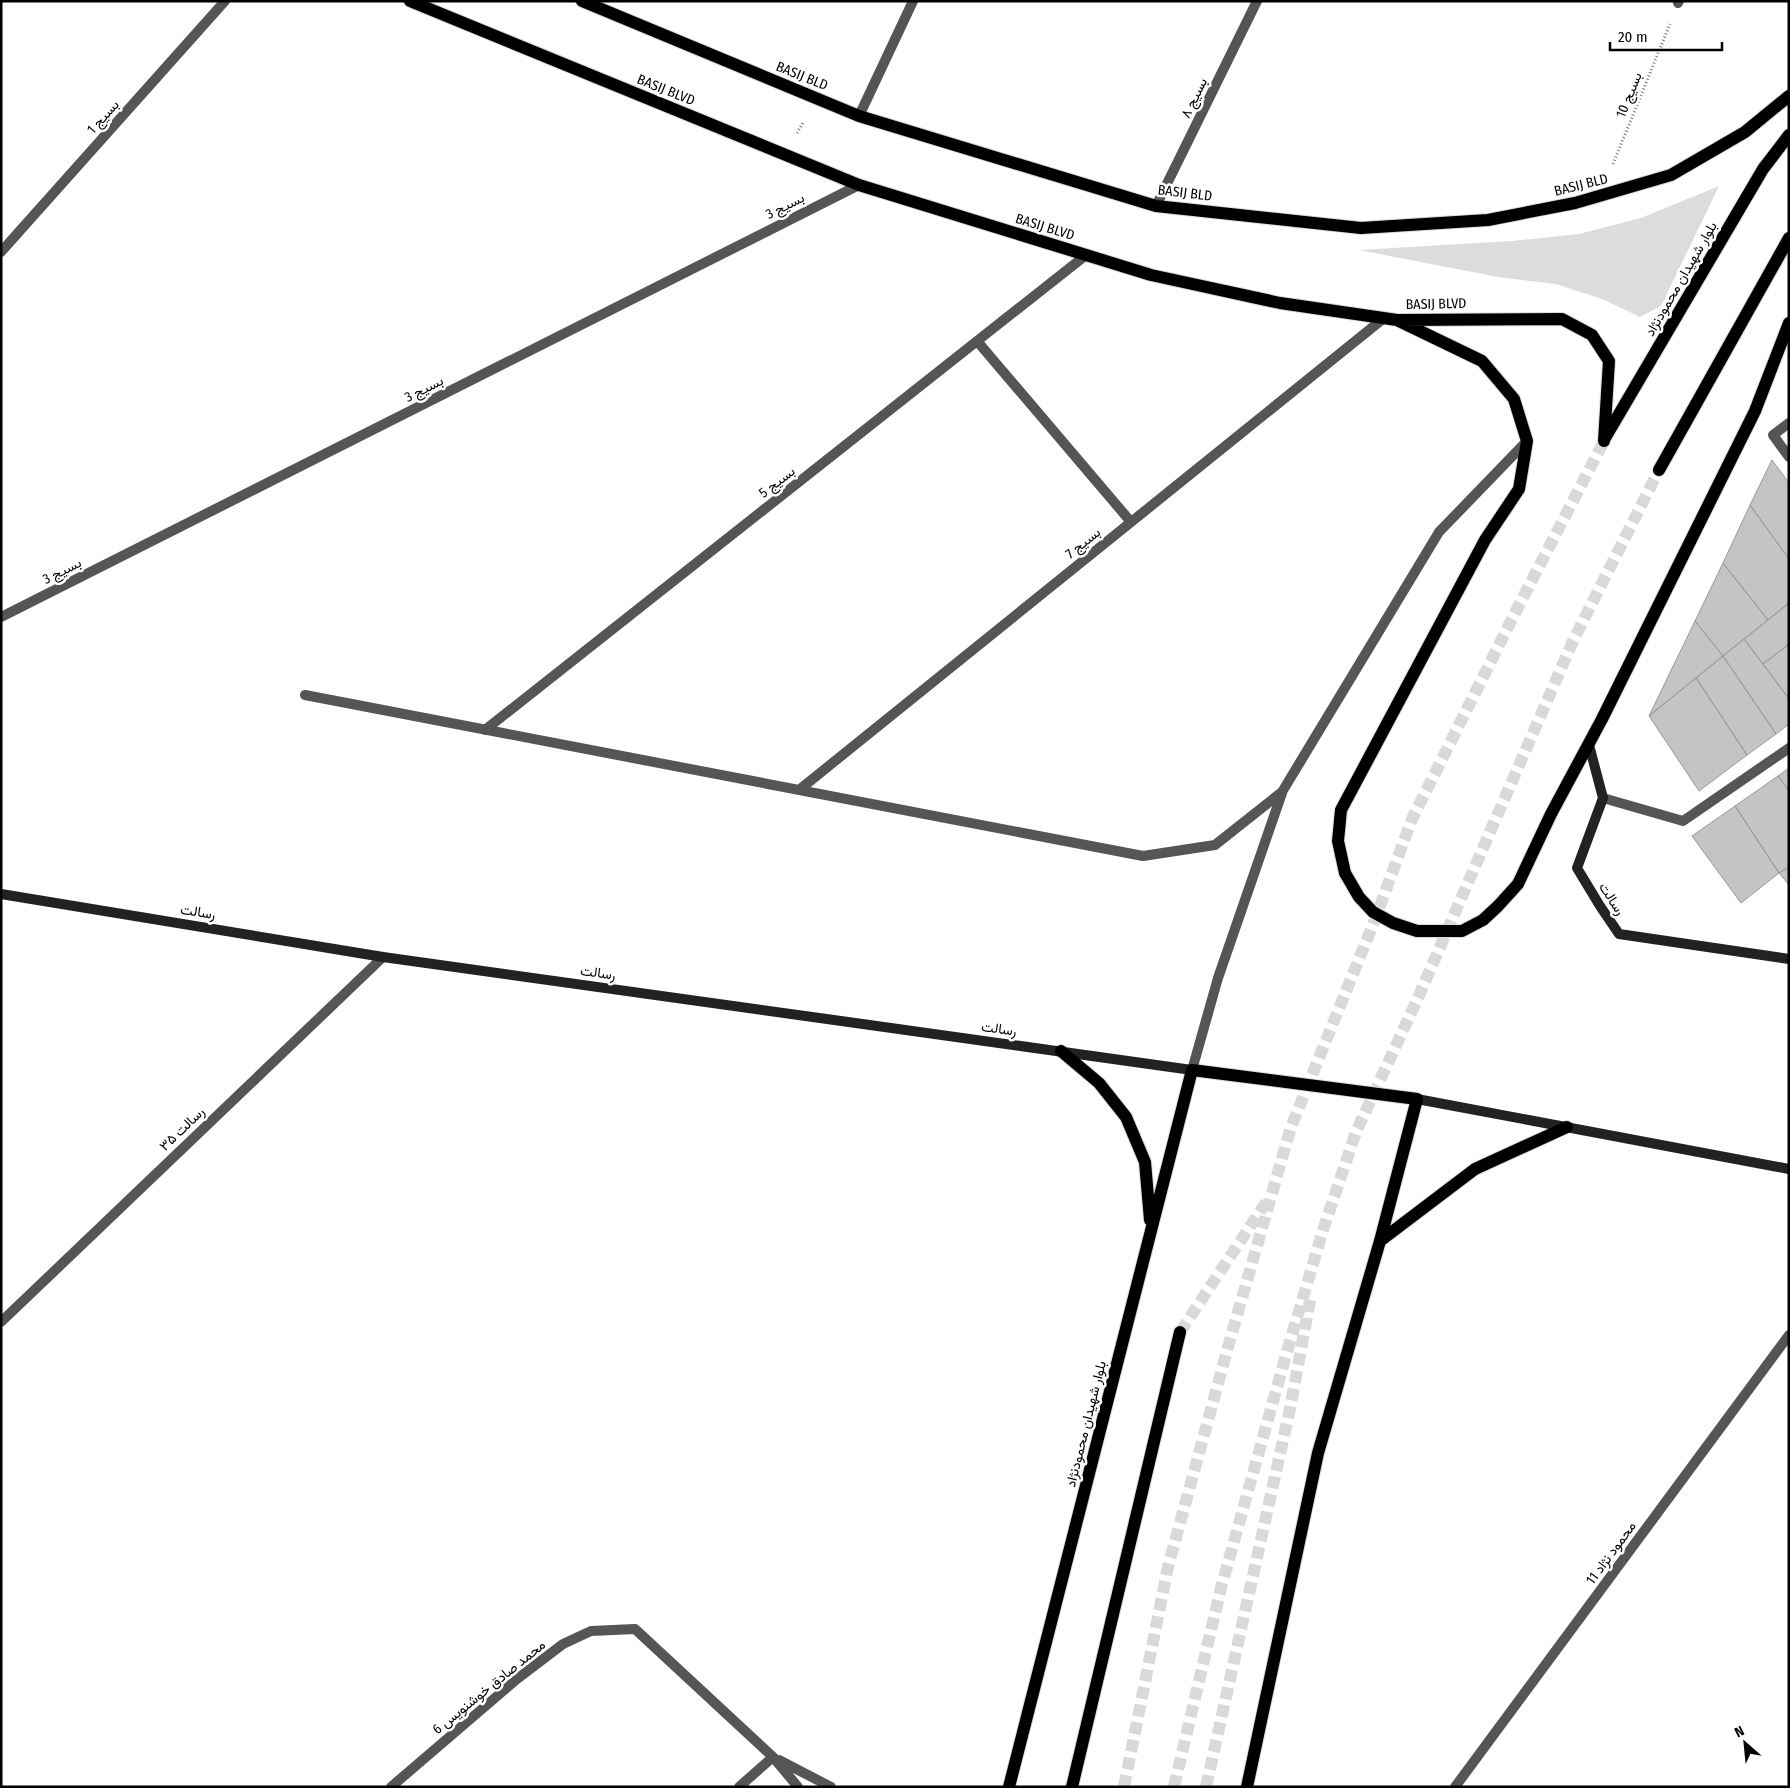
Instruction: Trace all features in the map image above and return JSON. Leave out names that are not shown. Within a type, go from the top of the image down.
[{"type":"main road","name":"BASIJ BLVD","points":[[410,1],[859,185],[1151,275],[1280,304],[1397,320],[1562,319],[1592,335],[1609,361],[1604,441]]},
{"type":"main road","name":"BASIJ BLD","points":[[582,1],[859,116],[1156,206],[1361,228],[1488,220],[1576,203],[1671,175],[1745,132],[1789,96]]},
{"type":"main road","name":"بلوار شهیدان محمودنژاد","points":[[1604,441],[1763,170],[1789,134]]},
{"type":"main road","points":[[1659,470],[1789,238]]},
{"type":"main road","points":[[1397,320],[1482,361],[1514,399],[1526,441],[1519,489],[1485,540],[1341,810],[1338,841],[1345,873],[1359,897],[1372,912],[1393,923],[1417,932],[1462,931],[1483,920],[1518,884],[1551,814],[1589,746],[1755,411],[1789,323]]},
{"type":"main road","points":[[1589,746],[1603,798]]},
{"type":"main road","name":"رسالت","points":[[1603,798],[1577,868],[1619,934],[1789,959]]},
{"type":"main road","name":"رسالت","points":[[1,894],[383,957],[1192,1070]]},
{"type":"main road","points":[[1061,1052],[1099,1083],[1126,1117],[1145,1162],[1151,1229]]},
{"type":"main road","name":"بلوار شهیدان محمودنژاد","points":[[1009,1787],[1192,1070]]},
{"type":"main road","points":[[1192,1070],[1417,1099],[1789,1169]]},
{"type":"main road","points":[[1248,1787],[1318,1452],[1380,1241],[1417,1099]]},
{"type":"main road","points":[[1380,1241],[1475,1169],[1567,1127]]},
{"type":"main road","points":[[1072,1787],[1180,1332]]},
{"type":"street","name":"بسیج 1","points":[[1,252],[225,1]]},
{"type":"street","points":[[859,116],[913,1]]},
{"type":"street","name":"بسیج ۸","points":[[1156,206],[1256,1]]},
{"type":"street","name":"بسیج 3","points":[[1,617],[859,185]]},
{"type":"street","name":"بسیج 5","points":[[485,730],[1086,255]]},
{"type":"street","name":"بسیج 7","points":[[799,790],[1384,318]]},
{"type":"street","points":[[977,341],[1131,522]]},
{"type":"street","points":[[1789,423],[1773,435],[1789,457]]},
{"type":"street","points":[[1192,1070],[1218,978],[1282,792],[1439,532],[1526,441]]},
{"type":"street","points":[[305,695],[1143,856],[1215,845],[1282,792]]},
{"type":"street","points":[[1603,798],[1683,821],[1789,748]]},
{"type":"street","name":"رسالت ۳۵","points":[[1,1322],[383,957]]},
{"type":"street","name":"محمود نژاد 11","points":[[1455,1787],[1789,1335]]},
{"type":"street","name":"محمد صادق خوشنویس 6","points":[[391,1787],[517,1679],[564,1644],[591,1631],[635,1629],[773,1757]]},
{"type":"street","points":[[740,1787],[773,1757]]},
{"type":"street","points":[[773,1757],[798,1787]]},
{"type":"street","points":[[773,1757],[831,1787]]},
{"type":"path","name":"بسیج 10","points":[[1600,196],[1679,2]]},
{"type":"path","points":[[784,155],[818,99]]},
{"type":"shaded area","points":[[1719,186],[1661,306],[1640,317],[1602,299],[1556,284],[1498,277],[1359,250],[1512,241],[1579,234],[1641,218]]},
{"type":"building","points":[[1772,460],[1789,483],[1789,559],[1750,505]]},
{"type":"building","points":[[1750,505],[1789,559],[1789,603],[1768,620],[1723,563]]},
{"type":"building","points":[[1723,563],[1768,620],[1723,656],[1695,621]]},
{"type":"building","points":[[1789,603],[1789,644],[1763,664],[1744,639]]},
{"type":"building","points":[[1695,621],[1723,656],[1649,716]]},
{"type":"building","points":[[1744,639],[1789,699],[1789,724],[1776,734],[1723,656]]},
{"type":"building","points":[[1789,644],[1789,699],[1763,664]]},
{"type":"building","points":[[1723,656],[1776,734],[1747,755],[1696,678]]},
{"type":"building","points":[[1696,678],[1747,755],[1699,791],[1649,716]]},
{"type":"building","points":[[1789,768],[1789,791],[1778,776]]},
{"type":"building","points":[[1778,776],[1789,791],[1789,867],[1779,873],[1735,806]]},
{"type":"building","points":[[1735,806],[1779,873],[1741,903],[1692,836]]},
{"type":"building","points":[[1789,867],[1789,885],[1779,873]]},
{"type":"tunnel","points":[[1124,1787],[1168,1567],[1291,1127],[1374,922],[1412,819],[1604,441]]},
{"type":"tunnel","points":[[1174,1787],[1221,1588],[1323,1230],[1356,1132],[1417,1000],[1573,641],[1659,470]]},
{"type":"tunnel","points":[[1180,1332],[1267,1201]]},
{"type":"tunnel","points":[[1206,1787],[1290,1409],[1311,1295]]}]
